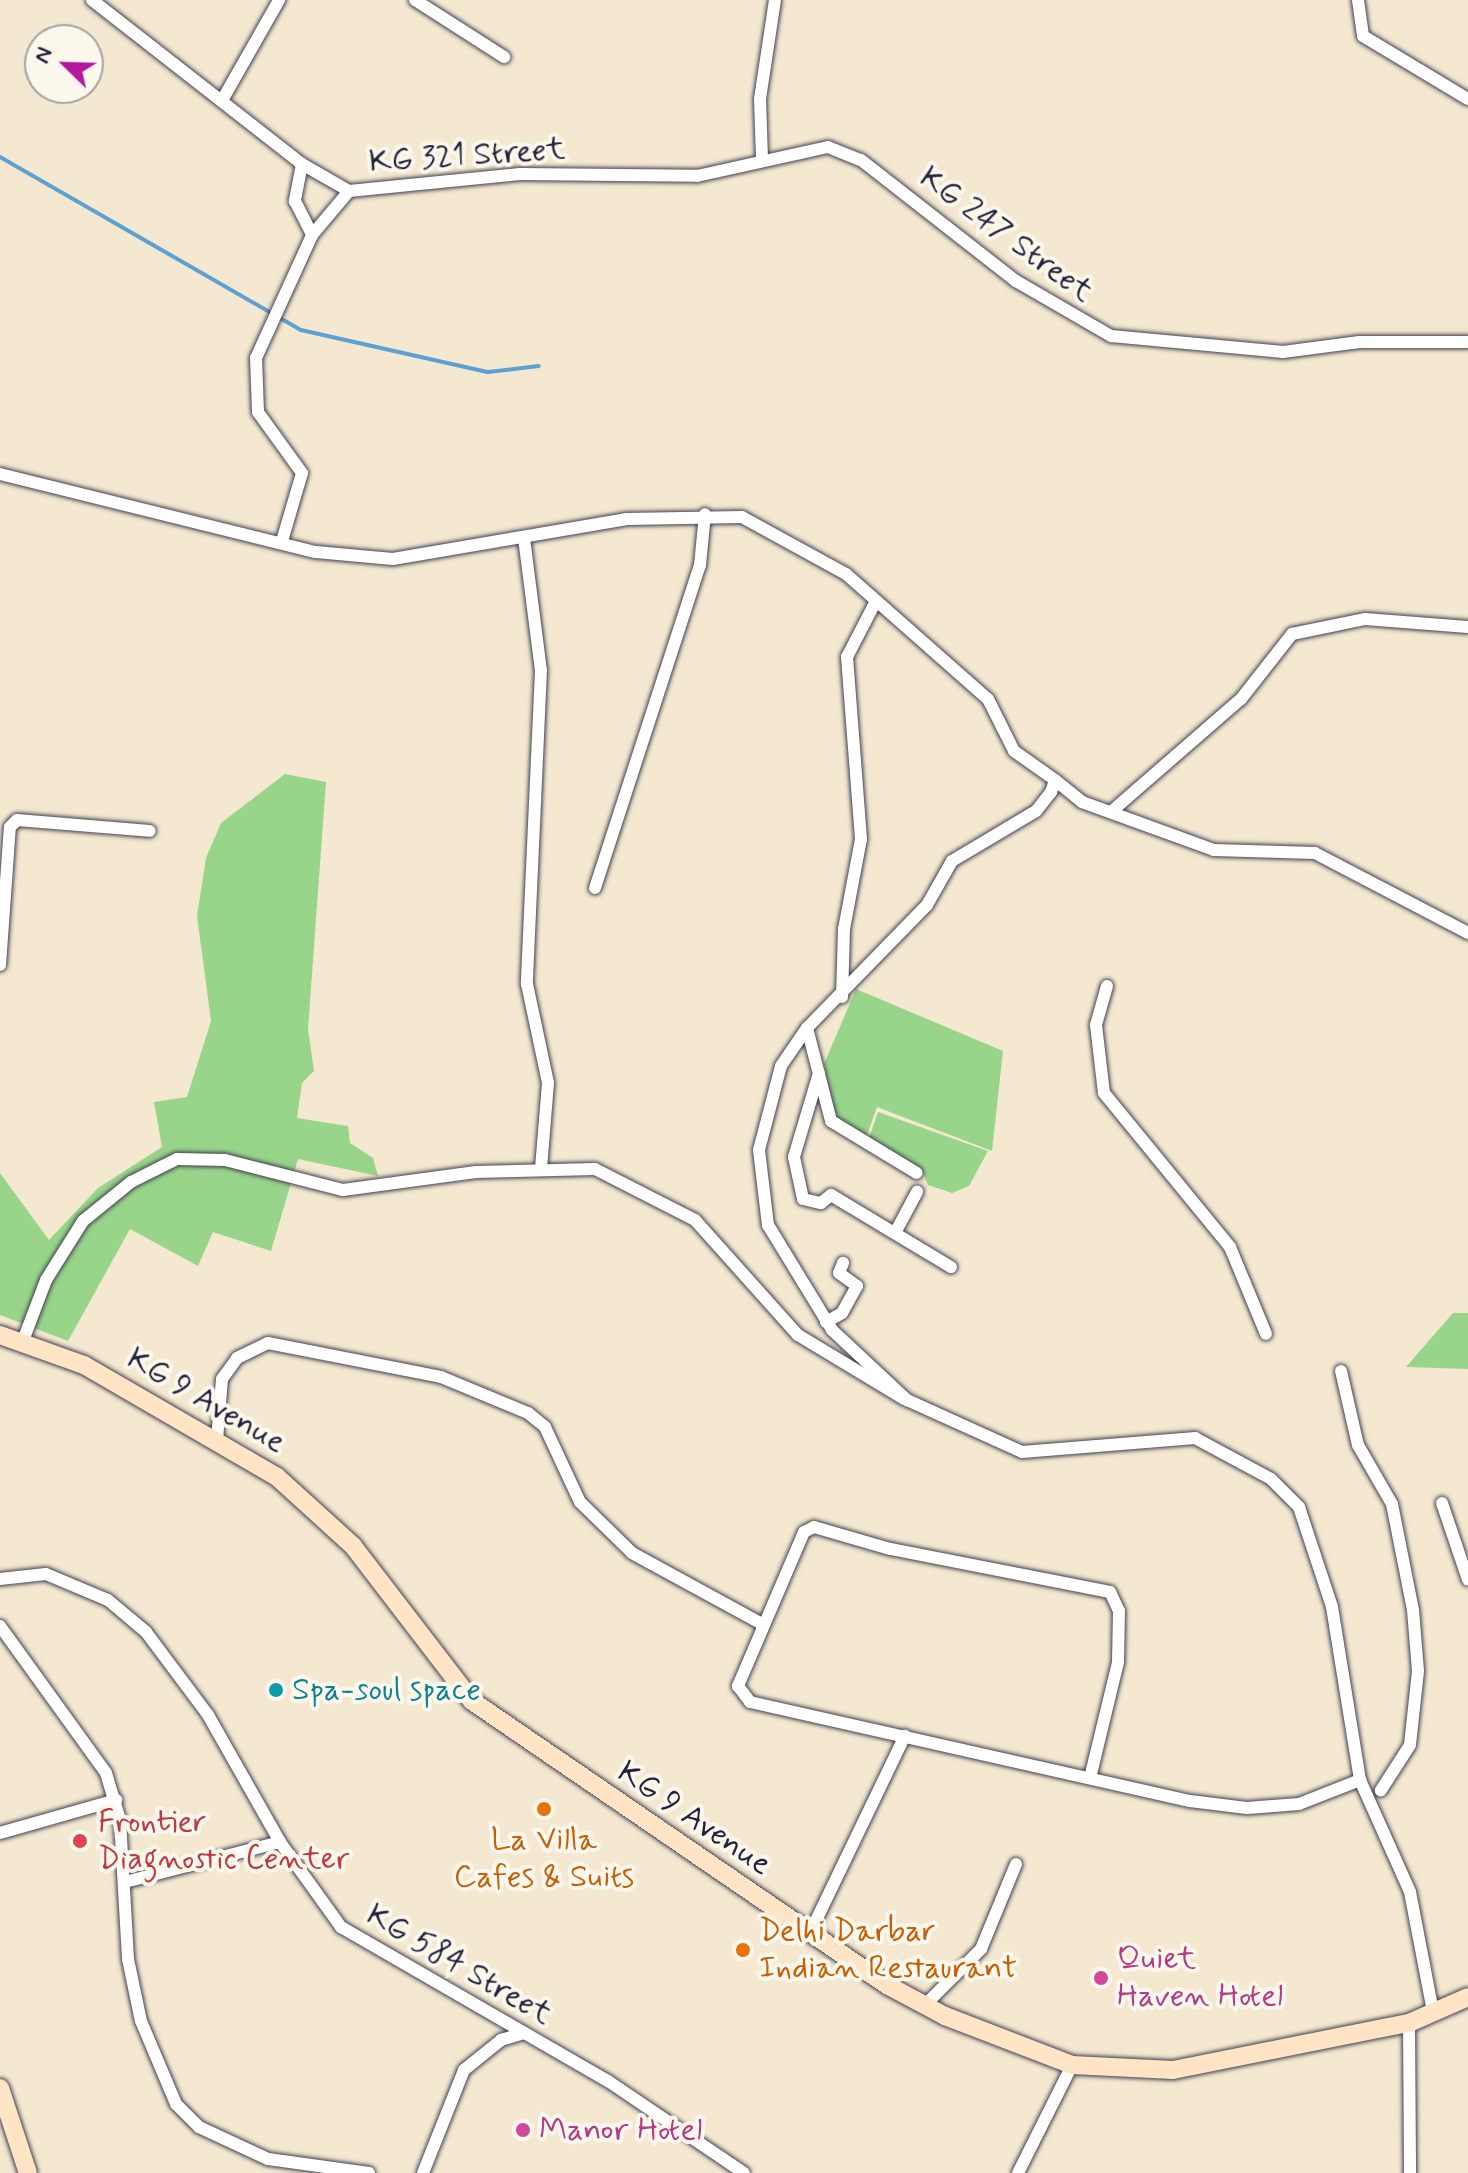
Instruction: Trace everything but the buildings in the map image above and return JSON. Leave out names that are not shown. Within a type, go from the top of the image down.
[{"type":"main road","name":"KG 9 Avenue","points":[[0,1335],[24,1338],[217,1440],[314,1505],[472,1701],[810,1933],[924,2006],[1072,2065],[1173,2070],[1409,2023],[1468,1997]]},
{"type":"main road","points":[[0,2088],[28,2173]]},
{"type":"street","name":"KG 321 Street","points":[[92,0],[224,97],[302,164],[349,191],[520,174],[697,176],[762,159]]},
{"type":"street","points":[[224,97],[279,0]]},
{"type":"street","points":[[415,0],[504,57]]},
{"type":"street","points":[[762,159],[760,99],[775,0]]},
{"type":"street","points":[[1358,0],[1363,36],[1468,99]]},
{"type":"street","name":"KG 247 Street","points":[[762,159],[845,150],[1016,281],[1111,336],[1283,352],[1359,342],[1468,342]]},
{"type":"street","points":[[302,164],[295,201],[312,235]]},
{"type":"street","points":[[282,541],[302,473],[258,412],[256,358],[312,235],[349,191]]},
{"type":"street","points":[[0,474],[282,541],[393,559],[705,514],[758,523],[814,552],[876,601],[988,699],[1014,751],[1082,802],[1214,850],[1315,853],[1468,933]]},
{"type":"street","points":[[595,888],[700,565],[705,514]]},
{"type":"street","points":[[524,538],[541,670],[527,984],[548,1083],[541,1168]]},
{"type":"street","points":[[842,997],[844,929],[861,839],[847,657],[876,601]]},
{"type":"street","points":[[1112,811],[1241,699],[1292,634],[1365,619],[1468,627]]},
{"type":"street","points":[[907,1400],[826,1322],[768,1225],[759,1179],[769,1100],[807,1028],[842,997],[927,905],[952,861],[1036,811],[1055,780]]},
{"type":"street","points":[[0,965],[10,827],[17,820],[150,831]]},
{"type":"street","points":[[1107,986],[1096,1025],[1104,1093],[1230,1247],[1266,1334]]},
{"type":"street","points":[[807,1028],[831,1121],[917,1173]]},
{"type":"street","points":[[819,1073],[794,1157],[797,1190],[821,1203],[831,1195],[951,1267]]},
{"type":"street","points":[[24,1338],[46,1280],[83,1221],[131,1182],[177,1159],[225,1160],[343,1190],[541,1168],[595,1169],[665,1200],[695,1220],[798,1335],[907,1400],[1022,1452],[1195,1438],[1271,1479],[1313,1534],[1360,1780],[1410,1892],[1433,2012]]},
{"type":"street","points":[[895,1233],[917,1192]]},
{"type":"street","points":[[826,1322],[842,1313],[857,1286],[839,1273],[843,1263]]},
{"type":"street","points":[[217,1440],[222,1379],[237,1358],[268,1343],[441,1377],[528,1413],[545,1427],[580,1502],[632,1553],[764,1625]]},
{"type":"street","points":[[1341,1371],[1358,1445],[1392,1504],[1413,1610],[1418,1671],[1410,1745],[1381,1790]]},
{"type":"street","points":[[1442,1503],[1468,1580]]},
{"type":"street","points":[[1090,1778],[1121,1629],[1114,1598],[1100,1586],[890,1549],[814,1527],[804,1532],[738,1686],[743,1699],[1190,1801],[1271,1809],[1360,1780]]},
{"type":"street","name":"KG 584 Street","points":[[0,1579],[46,1574],[108,1600],[146,1632],[208,1715],[280,1842],[341,1927],[524,2033],[744,2173]]},
{"type":"street","points":[[0,1626],[92,1748],[116,1800],[125,1882],[128,1959],[141,2021],[176,2104],[199,2127],[268,2159],[369,2173]]},
{"type":"street","points":[[810,1933],[905,1736]]},
{"type":"street","points":[[0,1833],[116,1800]]},
{"type":"street","points":[[125,1882],[280,1842]]},
{"type":"street","points":[[924,2006],[981,1949],[1016,1864]]},
{"type":"street","points":[[1409,2023],[1410,2173]]},
{"type":"street","points":[[423,2173],[464,2070],[501,2040],[524,2033]]},
{"type":"street","points":[[1018,2173],[1072,2065]]},
{"type":"green space","points":[[285,774],[326,782],[308,1029],[314,1071],[302,1083],[297,1118],[348,1126],[350,1143],[373,1158],[378,1176],[298,1159],[271,1251],[213,1232],[198,1266],[130,1229],[68,1341],[0,1315],[0,1173],[49,1240],[98,1188],[162,1147],[154,1102],[187,1097],[211,1021],[197,916],[206,858],[221,823]]},
{"type":"green space","points":[[856,989],[1003,1051],[992,1151],[877,1107],[866,1138],[834,1116],[824,1064]]},
{"type":"green space","points":[[878,1112],[988,1151],[969,1186],[952,1193],[928,1185],[921,1169],[867,1144]]},
{"type":"green space","points":[[1453,1313],[1468,1313],[1468,1369],[1406,1367]]},
{"type":"waterway","points":[[0,157],[301,330],[488,372],[539,366]]},
{"type":"place","name":"Spa-soul space","points":[[276,1690]]},
{"type":"place","name":"La Villa Cafes & Suits","points":[[544,1809]]},
{"type":"place","name":"Frontier Diagnostic Center","points":[[80,1841]]},
{"type":"place","name":"Delhi Darbar Indian Restaurant","points":[[743,1950]]},
{"type":"place","name":"Quiet Haven Hotel","points":[[1101,1978]]},
{"type":"place","name":"Manor Hotel","points":[[523,2130]]}]
